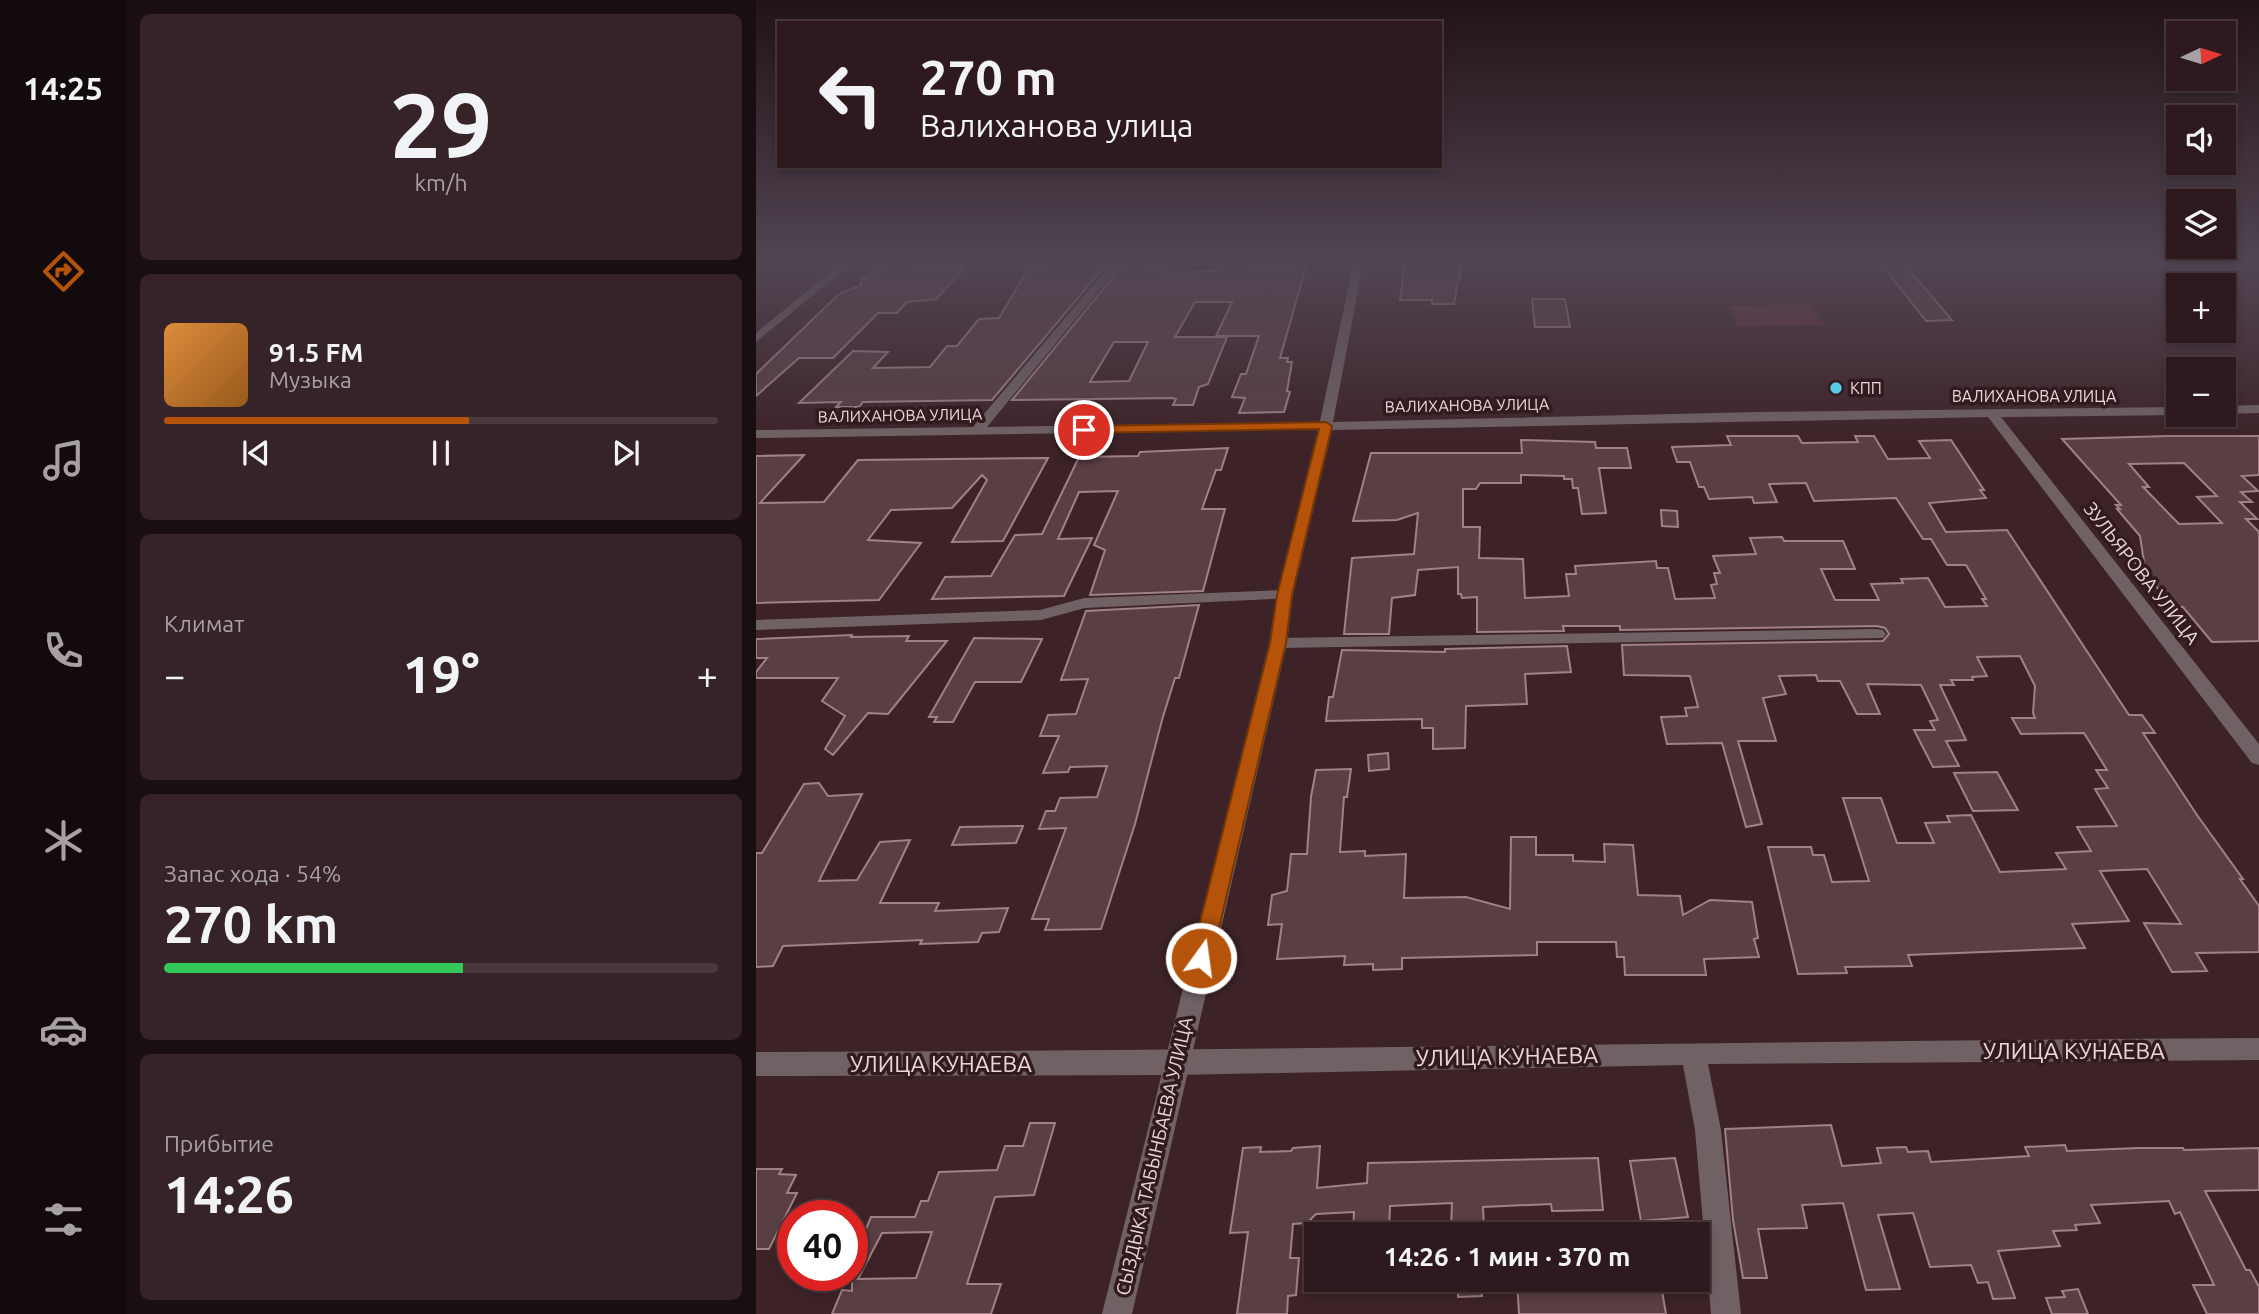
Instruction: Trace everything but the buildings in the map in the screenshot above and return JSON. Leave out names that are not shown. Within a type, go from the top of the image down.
[{"type":"street","points":[[756,339],[777,321]]},
{"type":"street","points":[[976,432],[1068,321]]},
{"type":"street","name":"СЫЗДЫКА ТАБЫНБАЕВА УЛИЦА","points":[[1117,1314],[1278,643],[1285,595],[1326,426],[1347,321]]},
{"type":"street","points":[[2236,410],[2259,409]]},
{"type":"street","name":"ВАЛИХАНОВА УЛИЦА","points":[[756,434],[2166,411]]},
{"type":"street","name":"ЗУЛЬЯРОВА УЛИЦА","points":[[1992,413],[2259,758]]},
{"type":"street","points":[[756,625],[1041,615],[1084,603],[1285,595]]},
{"type":"street","points":[[1278,643],[1877,634]]},
{"type":"street","name":"УЛИЦА КУНАЕВА","points":[[756,1064],[1176,1063],[1693,1053],[2259,1049]]},
{"type":"street","points":[[1693,1053],[1708,1130],[1726,1314]]},
{"type":"shaded area","points":[[1736,321],[1823,321],[1825,325],[1738,326]]},
{"type":"place","name":"КПП","points":[[1836,388]]},
{"type":"route","points":[[1084,430],[1326,426],[1285,595],[1278,643],[1201,958]]}]
